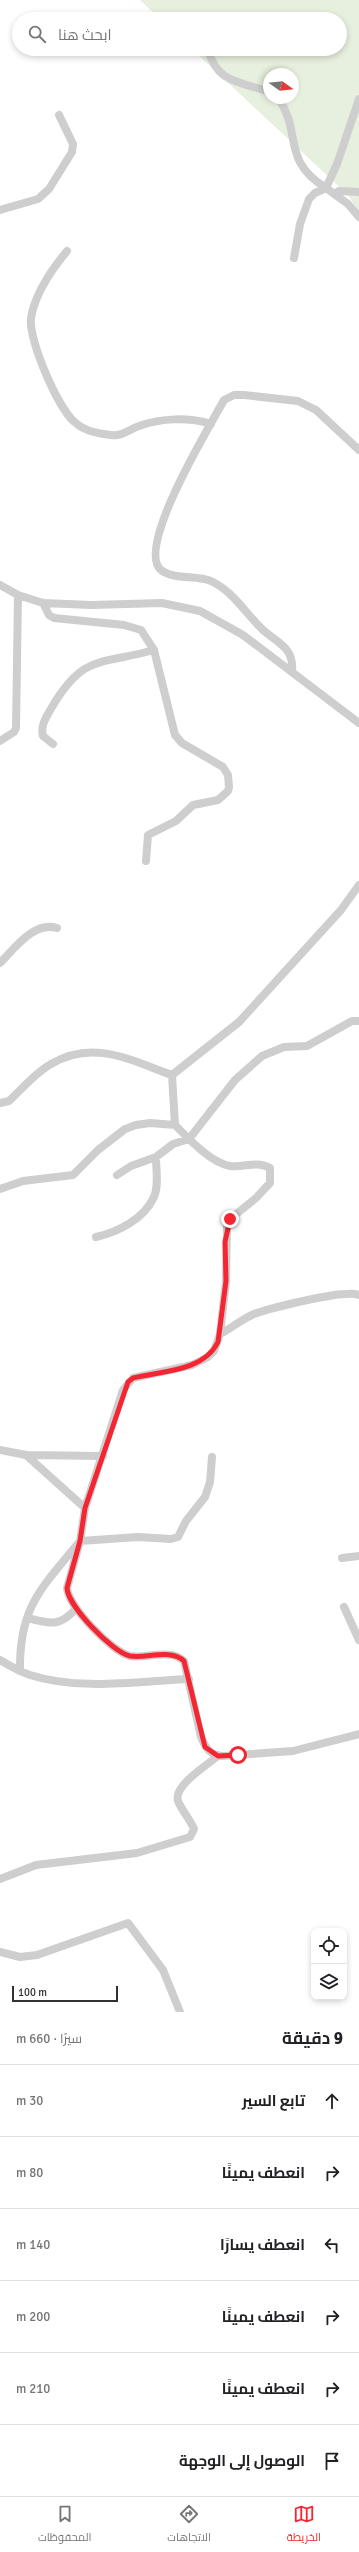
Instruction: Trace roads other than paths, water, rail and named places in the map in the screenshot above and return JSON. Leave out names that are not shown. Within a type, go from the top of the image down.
[{"type":"street","points":[[210,56],[212,62],[224,76],[236,83],[263,90]]},
{"type":"street","points":[[294,258],[300,224],[309,199],[314,193],[326,188],[337,164],[359,99]]},
{"type":"street","points":[[281,104],[289,121],[294,154],[299,164],[305,172],[335,193],[359,217]]},
{"type":"street","points":[[0,210],[38,199],[49,189],[72,152],[73,144],[60,115]]},
{"type":"street","points":[[335,193],[339,191],[359,192]]},
{"type":"street","points":[[66,251],[54,267],[36,302],[31,318],[31,333],[38,354],[63,408],[73,421],[86,429],[112,436],[140,426],[182,419],[193,418],[211,424]]},
{"type":"street","points":[[292,671],[293,661],[289,651],[262,629],[230,593],[209,581],[163,571],[155,561],[154,554],[172,497],[224,400],[234,395],[298,401],[316,410],[359,450]]},
{"type":"street","points":[[0,585],[18,595],[43,603],[91,605],[162,603],[180,605],[200,611],[222,622],[292,671],[359,723]]},
{"type":"street","points":[[0,742],[14,732],[16,728],[18,595]]},
{"type":"street","points":[[43,603],[49,615],[54,618],[124,625],[141,630],[154,650],[175,735],[182,743],[223,766],[228,775],[228,792],[218,800],[193,805],[176,821],[148,835],[146,861]]},
{"type":"street","points":[[53,744],[43,736],[43,724],[72,678],[98,662],[154,650]]},
{"type":"street","points":[[172,1075],[239,1022],[341,910],[359,885]]},
{"type":"street","points":[[0,963],[18,943],[38,929],[48,926],[57,928]]},
{"type":"street","points":[[117,1175],[131,1166],[156,1157],[172,1144],[188,1139],[236,1080],[262,1056],[284,1047],[307,1046],[352,1021],[359,1021]]},
{"type":"street","points":[[0,1103],[9,1101],[50,1064],[85,1052],[97,1051],[116,1056],[172,1075]]},
{"type":"street","points":[[172,1075],[175,1125],[188,1139],[224,1164],[262,1164],[270,1168],[272,1172],[270,1183],[266,1189],[230,1219],[227,1227],[226,1281],[220,1334],[214,1351],[202,1361],[192,1365],[133,1378],[128,1382],[85,1508],[80,1541],[67,1588],[67,1596],[76,1609],[123,1654],[136,1657],[160,1656],[180,1658],[184,1661],[201,1738],[205,1747],[218,1756]]},
{"type":"street","points":[[0,1188],[23,1181],[73,1175],[98,1150],[126,1129],[136,1125],[150,1123],[175,1125]]},
{"type":"street","points":[[96,1237],[119,1230],[137,1217],[151,1202],[155,1193],[156,1157]]},
{"type":"street","points":[[220,1334],[234,1328],[254,1314],[348,1292],[359,1295]]},
{"type":"street","points":[[0,1450],[26,1455],[103,1456]]},
{"type":"street","points":[[26,1455],[85,1508]]},
{"type":"street","points":[[20,1671],[21,1637],[34,1598],[80,1541],[138,1537],[171,1539],[178,1537],[186,1521],[205,1497],[210,1482],[212,1457]]},
{"type":"street","points":[[342,1558],[359,1556]]},
{"type":"street","points":[[344,1607],[359,1640]]},
{"type":"street","points":[[27,1618],[56,1623],[65,1620],[76,1609]]},
{"type":"street","points":[[0,1660],[20,1671],[47,1679],[89,1683],[189,1679]]},
{"type":"street","points":[[0,1879],[36,1864],[137,1854],[190,1838],[194,1828],[178,1802],[178,1794],[182,1786],[218,1756],[293,1751],[359,1734]]},
{"type":"street","points":[[0,1952],[20,1957],[37,1955],[128,1923],[163,1970],[180,2012]]}]
